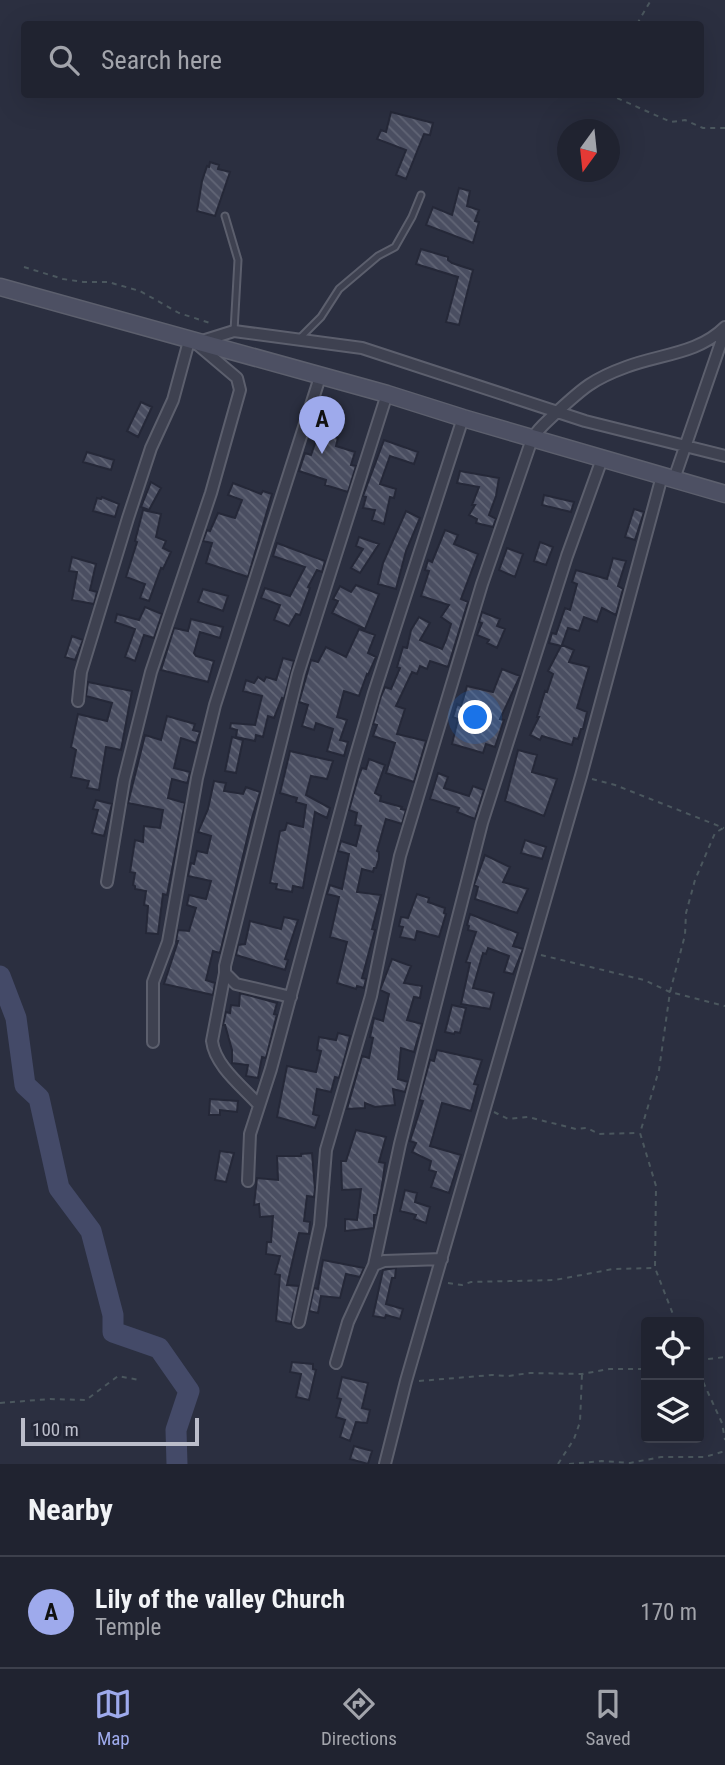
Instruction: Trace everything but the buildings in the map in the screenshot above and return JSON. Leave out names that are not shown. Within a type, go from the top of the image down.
[{"type":"main road","points":[[3,288],[387,394],[725,494]]},
{"type":"street","points":[[299,1322],[320,1225],[326,1150],[371,996],[401,856],[482,584],[532,439],[538,429],[577,392],[597,379],[628,366],[700,346],[725,329]]},
{"type":"street","points":[[385,1464],[406,1381],[668,477],[686,447],[725,329]]},
{"type":"street","points":[[193,342],[229,333],[299,339],[380,352],[585,421],[725,456]]},
{"type":"street","points":[[78,701],[81,672],[124,531],[151,448],[173,400],[193,342]]},
{"type":"street","points":[[107,882],[124,780],[150,673],[207,506],[240,390],[237,378],[193,342]]},
{"type":"street","points":[[153,1042],[153,982],[168,942],[197,778],[215,705],[320,377]]},
{"type":"street","points":[[259,1105],[219,1060],[212,1041],[225,973],[298,674],[387,394]]},
{"type":"street","points":[[248,1181],[250,1134],[291,997],[374,693],[463,418]]},
{"type":"street","points":[[335,1363],[348,1322],[374,1265],[400,1144],[482,823],[567,556],[602,458]]},
{"type":"street","points":[[225,973],[236,984],[291,997]]},
{"type":"street","points":[[374,1265],[384,1261],[442,1259]]},
{"type":"lane","points":[[299,339],[320,317],[339,289],[377,256],[395,247],[421,195]]},
{"type":"lane","points":[[225,216],[237,260],[229,333]]},
{"type":"path","points":[[639,21],[651,0]]},
{"type":"path","points":[[617,98],[671,122],[685,120],[703,128],[725,128]]},
{"type":"path","points":[[24,267],[63,279],[108,282],[140,291],[179,313],[215,325],[229,333]]},
{"type":"path","points":[[581,776],[615,785],[724,828]]},
{"type":"path","points":[[674,1317],[655,1268],[656,1186],[640,1133],[659,1070],[670,992],[685,935],[686,913],[695,880],[715,833],[724,828]]},
{"type":"path","points":[[530,953],[644,980],[670,992],[725,1006]]},
{"type":"path","points":[[486,1108],[508,1119],[528,1117],[599,1134],[640,1133]]},
{"type":"path","points":[[435,1282],[462,1285],[471,1282],[555,1280],[613,1269],[655,1268]]},
{"type":"path","points":[[704,1360],[725,1357]]},
{"type":"path","points":[[406,1381],[641,1369]]},
{"type":"path","points":[[558,1464],[574,1439],[580,1422],[583,1374]]},
{"type":"path","points":[[0,1404],[50,1399],[86,1400],[118,1376],[139,1380]]},
{"type":"path","points":[[702,1380],[722,1423],[725,1440]]},
{"type":"path","points":[[569,1464],[602,1461],[630,1463],[661,1457],[705,1457],[725,1451]]},
{"type":"waterway","points":[[0,976],[16,1018],[25,1085],[39,1098],[59,1188],[91,1231],[113,1315],[113,1332],[159,1348],[189,1391],[176,1430],[177,1464]]},
{"type":"place","name":"Lily of the valley Church","points":[[322,454]]}]
